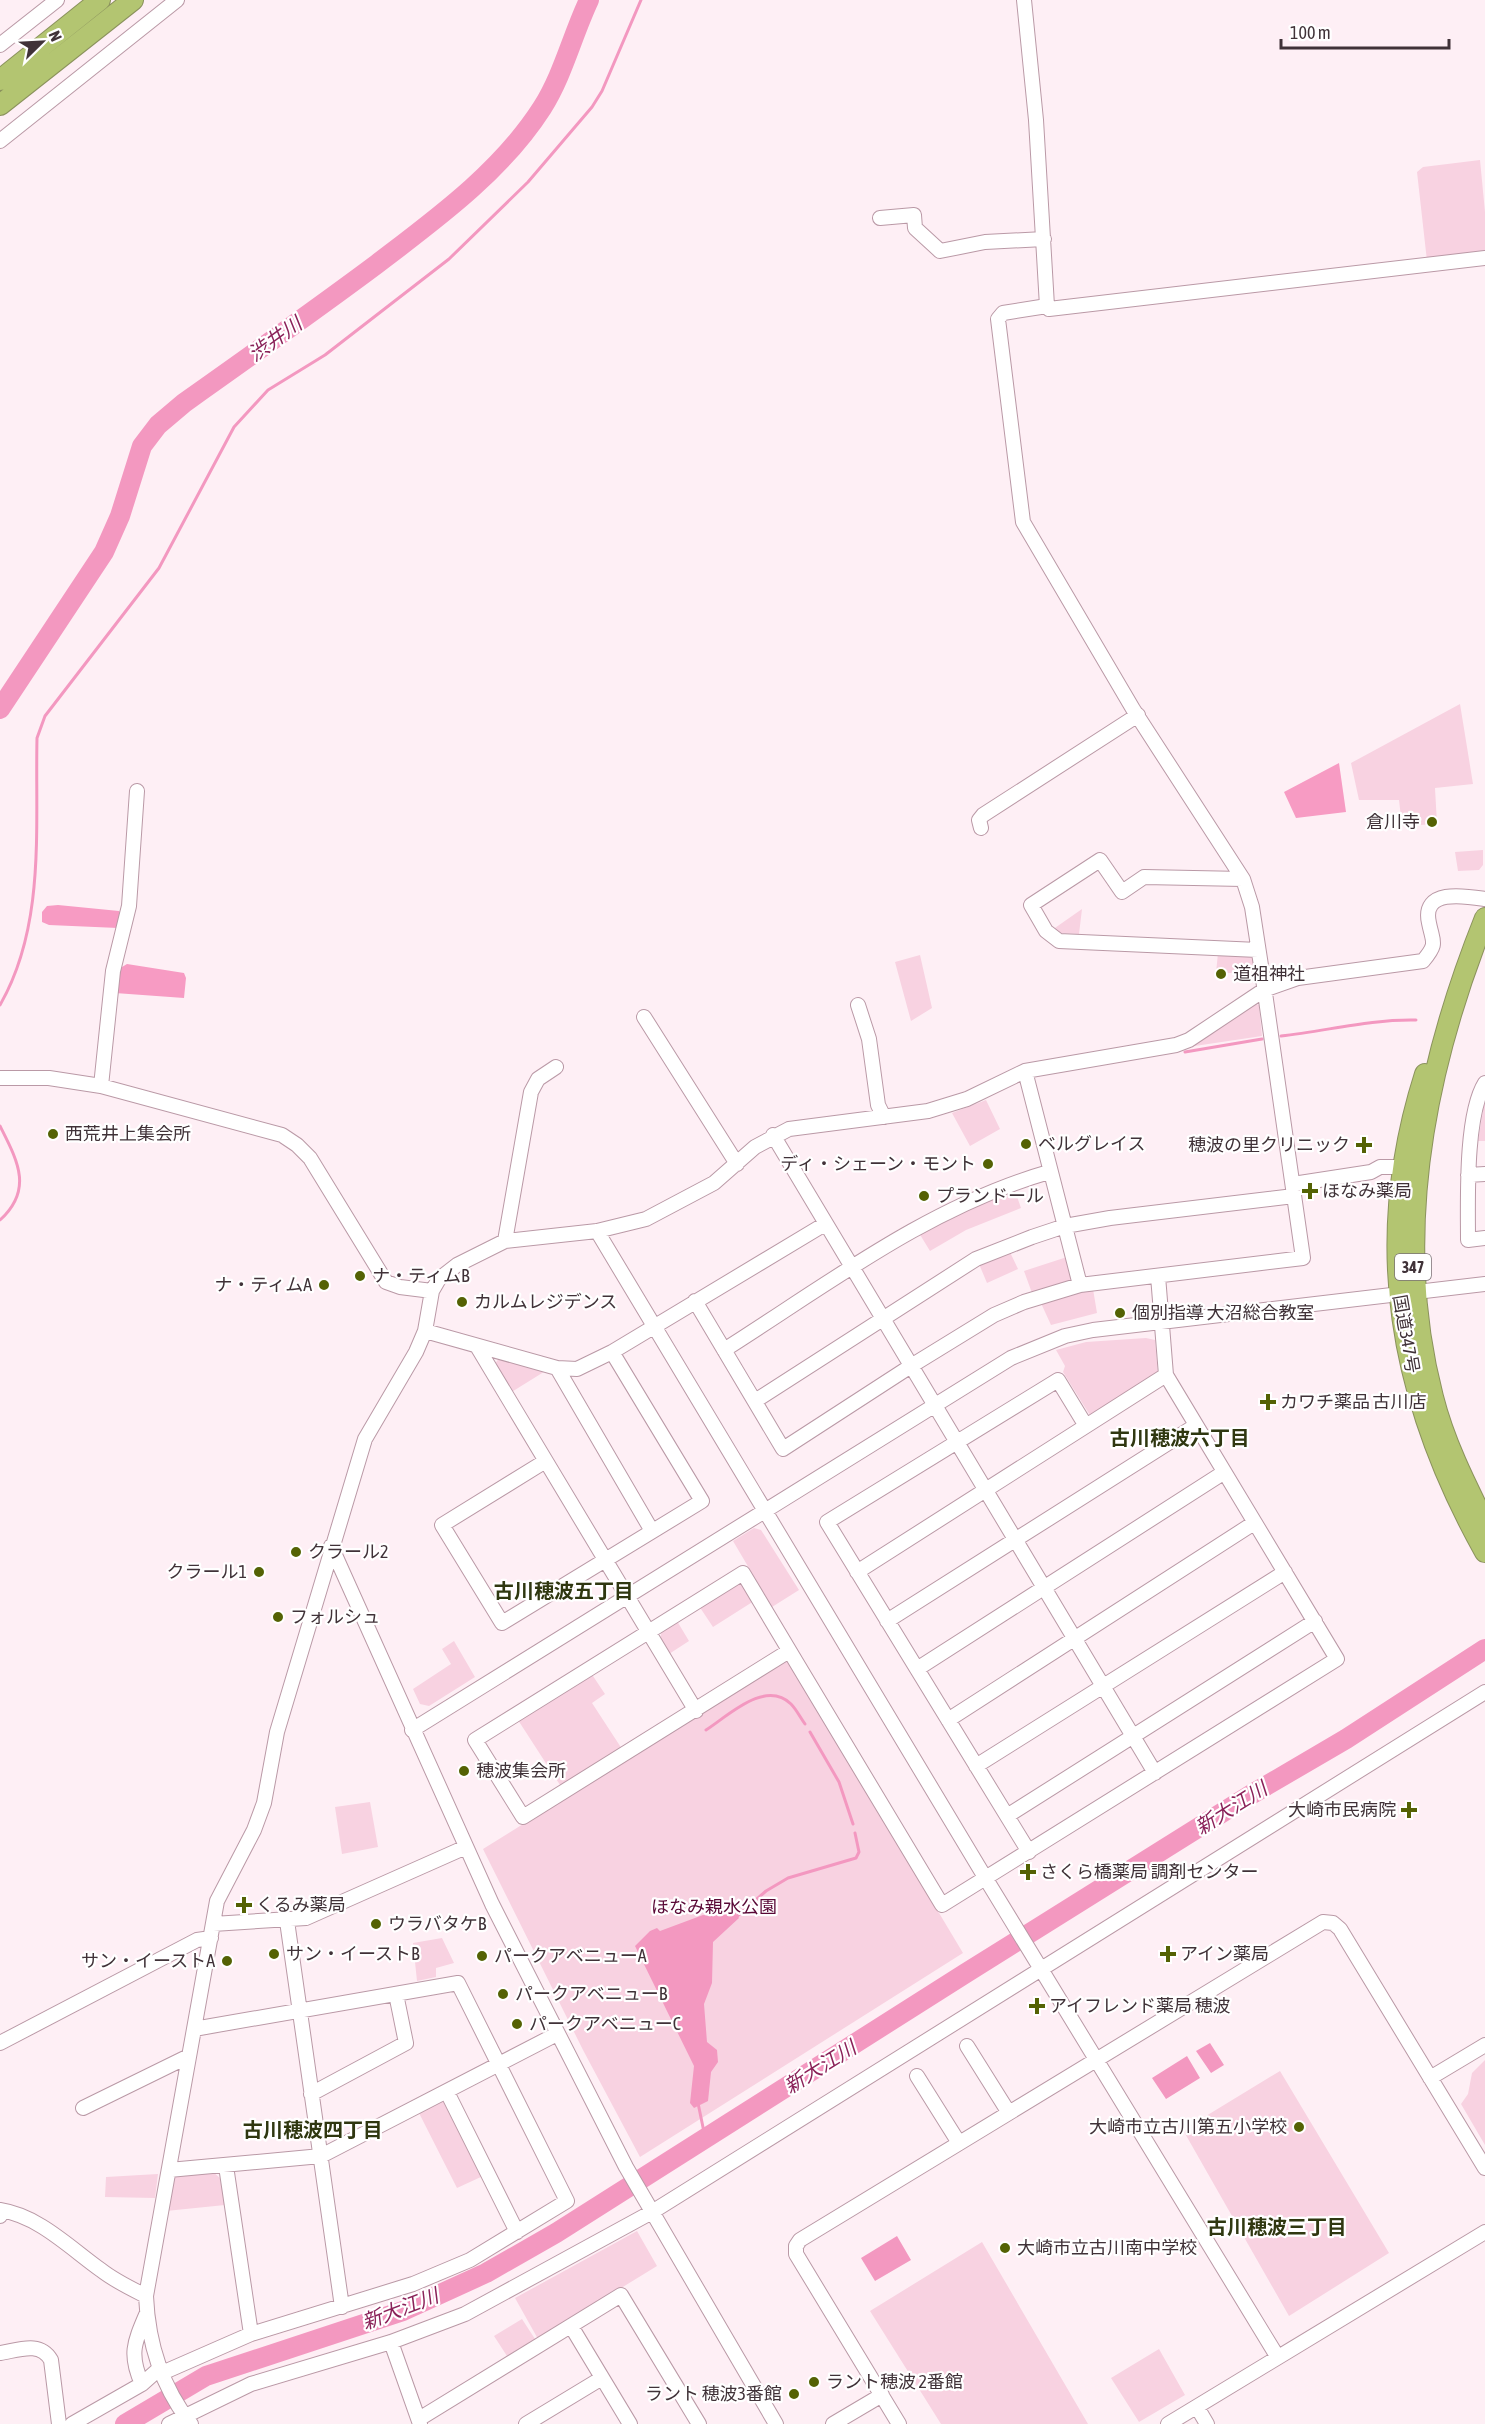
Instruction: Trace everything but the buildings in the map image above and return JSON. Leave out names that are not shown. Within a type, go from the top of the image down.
[{"type":"highway","points":[[0,80],[100,0]]},
{"type":"highway","points":[[0,105],[133,0]]},
{"type":"highway","name":"国道347号","points":[[1485,918],[1454,1002],[1433,1047],[1414,1108],[1398,1214],[1410,1362],[1423,1418],[1453,1490],[1485,1552]]},
{"type":"highway","name":"国道347号","points":[[1454,1002],[1421,1143],[1406,1293],[1433,1399],[1463,1480],[1485,1523]]},
{"type":"street","points":[[0,45],[57,0]]},
{"type":"street","points":[[0,141],[177,0]]},
{"type":"street","points":[[1024,0],[1044,239],[1047,306]]},
{"type":"street","points":[[880,218],[914,215],[915,228],[940,251],[985,242],[1044,239]]},
{"type":"street","points":[[695,1301],[783,1449],[910,1366],[994,1316],[1039,1296],[1080,1285],[1303,1258],[1258,950],[1251,908],[1243,879],[1138,715],[1023,522],[998,319],[1003,313],[1047,306],[1050,309],[1219,291],[1485,258]]},
{"type":"street","points":[[981,828],[979,820],[983,815],[1138,715]]},
{"type":"street","points":[[101,1086],[113,971],[129,906],[137,791]]},
{"type":"street","points":[[1243,879],[1144,877],[1122,892],[1100,860],[1031,905],[1046,931],[1059,941],[1258,950]]},
{"type":"street","points":[[186,2416],[163,2374],[152,2345],[146,2296],[217,1901],[254,1830],[264,1803],[277,1732],[365,1439],[425,1331],[432,1291],[446,1272],[505,1241],[597,1231],[632,1223],[673,1206],[714,1183],[773,1135],[789,1129],[948,1106],[1025,1071],[1176,1045],[1189,1040],[1264,990],[1298,978],[1423,961],[1431,952],[1434,937],[1428,922],[1431,907],[1440,898],[1452,895],[1485,899]]},
{"type":"street","points":[[858,1005],[869,1039],[878,1105],[884,1117]]},
{"type":"street","points":[[644,1017],[737,1164]]},
{"type":"street","points":[[505,1241],[531,1092],[538,1079],[556,1067]]},
{"type":"street","points":[[1025,1071],[1080,1285]]},
{"type":"street","points":[[0,1078],[49,1078],[101,1086],[282,1135],[297,1144],[310,1158],[386,1282],[400,1287],[432,1291]]},
{"type":"street","points":[[1485,1083],[1481,1089],[1474,1121],[1468,1175],[1468,1240],[1485,1238]]},
{"type":"street","points":[[773,1135],[1155,1773]]},
{"type":"street","points":[[754,1401],[976,1259],[1065,1226],[1293,1190],[1371,1172],[1380,1167],[1404,1167]]},
{"type":"street","points":[[724,1350],[933,1219],[981,1194],[1050,1172]]},
{"type":"street","points":[[1468,1175],[1485,1174]]},
{"type":"street","points":[[425,1331],[478,1348],[557,1368],[577,1370],[612,1352],[825,1224]]},
{"type":"street","points":[[597,1231],[764,1513],[1277,2356]]},
{"type":"street","points":[[789,1651],[523,1817],[476,1740],[743,1573],[942,1905],[1337,1659],[1166,1375],[1158,1276]]},
{"type":"street","points":[[412,1730],[1011,1358],[1038,1346],[1083,1332],[1162,1320],[1485,1284]]},
{"type":"street","points":[[478,1348],[603,1561],[696,1711]]},
{"type":"street","points":[[544,1462],[442,1525],[502,1623],[702,1500],[612,1352]]},
{"type":"street","points":[[557,1368],[652,1531]]},
{"type":"street","points":[[857,1572],[1166,1375]]},
{"type":"street","points":[[1029,1852],[827,1522],[1058,1380],[1086,1426]]},
{"type":"street","points":[[887,1621],[1195,1426]]},
{"type":"street","points":[[917,1669],[1223,1473]]},
{"type":"street","points":[[948,1720],[1254,1523]]},
{"type":"street","points":[[331,1546],[492,1904],[557,2034],[638,2189],[776,2424]]},
{"type":"street","points":[[976,1766],[1285,1572]]},
{"type":"street","points":[[1007,1816],[1315,1621]]},
{"type":"street","points":[[169,2424],[251,2384],[391,2342],[465,2314],[652,2212],[1485,1692]]},
{"type":"street","points":[[0,2043],[212,1930],[306,1917],[466,1847]]},
{"type":"street","points":[[286,1921],[342,2307]]},
{"type":"street","points":[[900,2424],[796,2254],[796,2246],[800,2240],[1323,1922],[1333,1923],[1340,1929],[1485,2168]]},
{"type":"street","points":[[72,2424],[142,2384],[251,2334],[413,2284],[470,2260],[567,2201],[458,1983],[194,2029]]},
{"type":"street","points":[[311,2094],[406,2043],[396,1994]]},
{"type":"street","points":[[169,2170],[321,2156],[557,2034]]},
{"type":"street","points":[[1430,2078],[1485,2045]]},
{"type":"street","points":[[967,2046],[1009,2113]]},
{"type":"street","points":[[83,2108],[189,2056]]},
{"type":"street","points":[[917,2076],[959,2144]]},
{"type":"street","points":[[447,2092],[517,2232]]},
{"type":"street","points":[[226,2166],[251,2334]]},
{"type":"street","points":[[0,2216],[0,2210],[17,2213],[72,2247],[123,2285],[146,2296]]},
{"type":"street","points":[[1168,2424],[1485,2232]]},
{"type":"street","points":[[391,2342],[420,2421],[621,2295],[699,2424]]},
{"type":"street","points":[[142,2384],[134,2366],[134,2342],[147,2313]]},
{"type":"street","points":[[571,2326],[630,2424]]},
{"type":"street","points":[[0,2354],[38,2348],[46,2351],[51,2360],[58,2424]]},
{"type":"street","points":[[526,2424],[602,2378]]},
{"type":"street","points":[[833,2424],[882,2395]]},
{"type":"street","points":[[1197,2407],[1207,2424]]},
{"type":"green space","points":[[1480,160],[1485,212],[1485,254],[1427,261],[1417,172],[1423,167]]},
{"type":"green space","points":[[1460,704],[1473,784],[1435,788],[1437,824],[1402,826],[1399,800],[1359,800],[1351,763]]},
{"type":"green space","points":[[1483,850],[1483,865],[1479,870],[1458,871],[1455,852]]},
{"type":"green space","points":[[1082,909],[1079,934],[1052,930]]},
{"type":"green space","points":[[1218,953],[1254,956],[1256,973],[1216,973]]},
{"type":"green space","points":[[920,955],[932,1008],[911,1021],[895,962]]},
{"type":"green space","points":[[1254,1003],[1259,1005],[1262,1036],[1188,1047]]},
{"type":"green space","points":[[1485,1098],[1485,1141],[1478,1141]]},
{"type":"green space","points":[[986,1100],[1000,1129],[970,1146],[952,1113]]},
{"type":"green space","points":[[1014,1188],[1021,1208],[966,1230],[930,1251],[919,1233]]},
{"type":"green space","points":[[1009,1250],[1018,1269],[987,1283],[979,1264]]},
{"type":"green space","points":[[1067,1257],[1073,1276],[1068,1283],[1032,1293],[1024,1271]]},
{"type":"green space","points":[[1093,1289],[1097,1313],[1051,1325],[1040,1301]]},
{"type":"green space","points":[[1146,1338],[1155,1340],[1158,1375],[1091,1417],[1063,1372],[1065,1366],[1056,1350],[1086,1342]]},
{"type":"green space","points":[[500,1357],[547,1370],[510,1393],[494,1365]]},
{"type":"green space","points":[[754,1528],[761,1530],[799,1590],[772,1607],[733,1541]]},
{"type":"green space","points":[[737,1583],[744,1585],[754,1601],[713,1627],[699,1606]]},
{"type":"green space","points":[[677,1621],[689,1641],[669,1654],[660,1639],[662,1630]]},
{"type":"green space","points":[[454,1641],[475,1677],[429,1706],[420,1704],[413,1689],[451,1664],[442,1649]]},
{"type":"green space","name":"ほなみ親水公園","points":[[787,1659],[963,1953],[640,2157],[583,2050],[483,1849]]},
{"type":"green space","points":[[591,1673],[605,1694],[592,1703],[622,1749],[562,1788],[518,1720]]},
{"type":"green space","points":[[370,1802],[378,1847],[342,1854],[335,1807]]},
{"type":"green space","points":[[442,1938],[454,1963],[436,1968],[436,1977],[417,1981],[413,1943]]},
{"type":"green space","points":[[1485,2060],[1485,2145],[1461,2104],[1468,2094],[1472,2073]]},
{"type":"green space","points":[[1280,2071],[1389,2253],[1289,2316],[1183,2130]]},
{"type":"green space","points":[[445,2100],[483,2176],[457,2188],[419,2113]]},
{"type":"green space","points":[[213,2172],[220,2178],[225,2205],[166,2211],[171,2180],[175,2177]]},
{"type":"green space","points":[[158,2174],[155,2198],[105,2197],[106,2177]]},
{"type":"green space","points":[[637,2231],[657,2266],[538,2339],[515,2298]]},
{"type":"green space","points":[[982,2242],[1088,2424],[941,2424],[870,2311]]},
{"type":"green space","points":[[522,2319],[535,2339],[507,2356],[494,2336]]},
{"type":"green space","points":[[1159,2349],[1185,2395],[1139,2422],[1111,2378]]},
{"type":"shaded area","points":[[1339,763],[1346,812],[1296,818],[1284,792]]},
{"type":"shaded area","points":[[47,906],[119,911],[123,919],[118,928],[49,925],[42,922],[42,912]]},
{"type":"shaded area","points":[[127,964],[184,973],[186,978],[184,998],[115,993],[117,970]]},
{"type":"shaded area","points":[[732,1908],[739,1918],[713,1942],[712,1983],[704,2004],[707,2042],[717,2050],[718,2062],[711,2072],[708,2101],[694,2108],[690,2103],[694,2066],[635,1946],[650,1931],[657,1928],[660,1931],[703,1915],[715,1916]]},
{"type":"shaded area","points":[[1210,2043],[1224,2065],[1211,2073],[1196,2051]]},
{"type":"shaded area","points":[[1187,2056],[1200,2078],[1166,2099],[1152,2078]]},
{"type":"shaded area","points":[[897,2236],[911,2260],[875,2281],[861,2258]]},
{"type":"waterway","name":"渋井川","points":[[0,709],[104,552],[120,516],[142,446],[158,425],[184,403],[399,247],[487,174],[526,131],[542,108],[562,69],[589,0]]},
{"type":"waterway","points":[[0,1005],[15,974],[25,942],[31,909],[37,840],[37,738],[45,716],[159,568],[234,427],[268,390],[325,355],[449,259],[528,182],[592,107],[602,91],[641,0]]},
{"type":"waterway","points":[[1281,1036],[1365,1023],[1416,1020]]},
{"type":"waterway","points":[[1185,1052],[1262,1039]]},
{"type":"waterway","points":[[0,1126],[12,1151],[19,1174],[17,1197],[0,1220]]},
{"type":"waterway","name":"新大江川","points":[[125,2424],[206,2376],[403,2311],[486,2273],[556,2233],[1252,1794],[1346,1739],[1485,1649]]},
{"type":"waterway","points":[[706,1730],[747,1702],[770,1696],[781,1697],[791,1704],[805,1724]]},
{"type":"waterway","points":[[810,1732],[839,1782],[853,1824]]},
{"type":"waterway","points":[[735,1918],[766,1891],[788,1878],[856,1858],[859,1852],[855,1833]]},
{"type":"waterway","points":[[698,2103],[705,2137]]},
{"type":"place","name":"倉川寺","points":[[1432,822]]},
{"type":"place","name":"道祖神社","points":[[1221,974]]},
{"type":"place","name":"西荒井上集会所","points":[[53,1134]]},
{"type":"place","name":"ベルグレイス","points":[[1026,1144]]},
{"type":"place","name":"穂波の里クリニック","points":[[1364,1145]]},
{"type":"place","name":"ディ・シェーン・モント","points":[[988,1164]]},
{"type":"place","name":"ほなみ薬局","points":[[1310,1191]]},
{"type":"place","name":"プランドール","points":[[924,1196]]},
{"type":"place","name":"ナ・ティムB","points":[[360,1276]]},
{"type":"place","name":"ナ・ティムA","points":[[324,1285]]},
{"type":"place","name":"カルムレジデンス","points":[[462,1302]]},
{"type":"place","name":"個別指導 大沼総合教室","points":[[1120,1313]]},
{"type":"place","name":"カワチ薬品 古川店","points":[[1268,1402]]},
{"type":"place","name":"クラール2","points":[[296,1552]]},
{"type":"place","name":"クラール1","points":[[259,1572]]},
{"type":"place","name":"フォルシュ","points":[[278,1617]]},
{"type":"place","name":"穂波集会所","points":[[464,1771]]},
{"type":"place","name":"大崎市民病院","points":[[1409,1810]]},
{"type":"place","name":"さくら橋薬局 調剤センター","points":[[1028,1872]]},
{"type":"place","name":"くるみ薬局","points":[[244,1905]]},
{"type":"place","name":"ウラバタケB","points":[[376,1924]]},
{"type":"place","name":"サン・イーストB","points":[[274,1954]]},
{"type":"place","name":"アイン薬局","points":[[1168,1954]]},
{"type":"place","name":"パークアベニューA","points":[[482,1956]]},
{"type":"place","name":"サン・イーストA","points":[[227,1961]]},
{"type":"place","name":"パークアベニューB","points":[[503,1994]]},
{"type":"place","name":"アイフレンド薬局 穂波","points":[[1037,2006]]},
{"type":"place","name":"パークアベニューC","points":[[517,2024]]},
{"type":"place","name":"大崎市立古川第五小学校","points":[[1299,2127]]},
{"type":"place","name":"大崎市立古川南中学校","points":[[1005,2248]]},
{"type":"place","name":"ラント穂波 2番館","points":[[814,2382]]},
{"type":"place","name":"ラント 穂波3番館","points":[[794,2394]]},
{"type":"district","name":"古川穂波六丁目","points":[[1180,1438]]},
{"type":"district","name":"古川穂波五丁目","points":[[564,1591]]},
{"type":"district","name":"古川穂波四丁目","points":[[313,2130]]},
{"type":"district","name":"古川穂波三丁目","points":[[1277,2227]]}]
